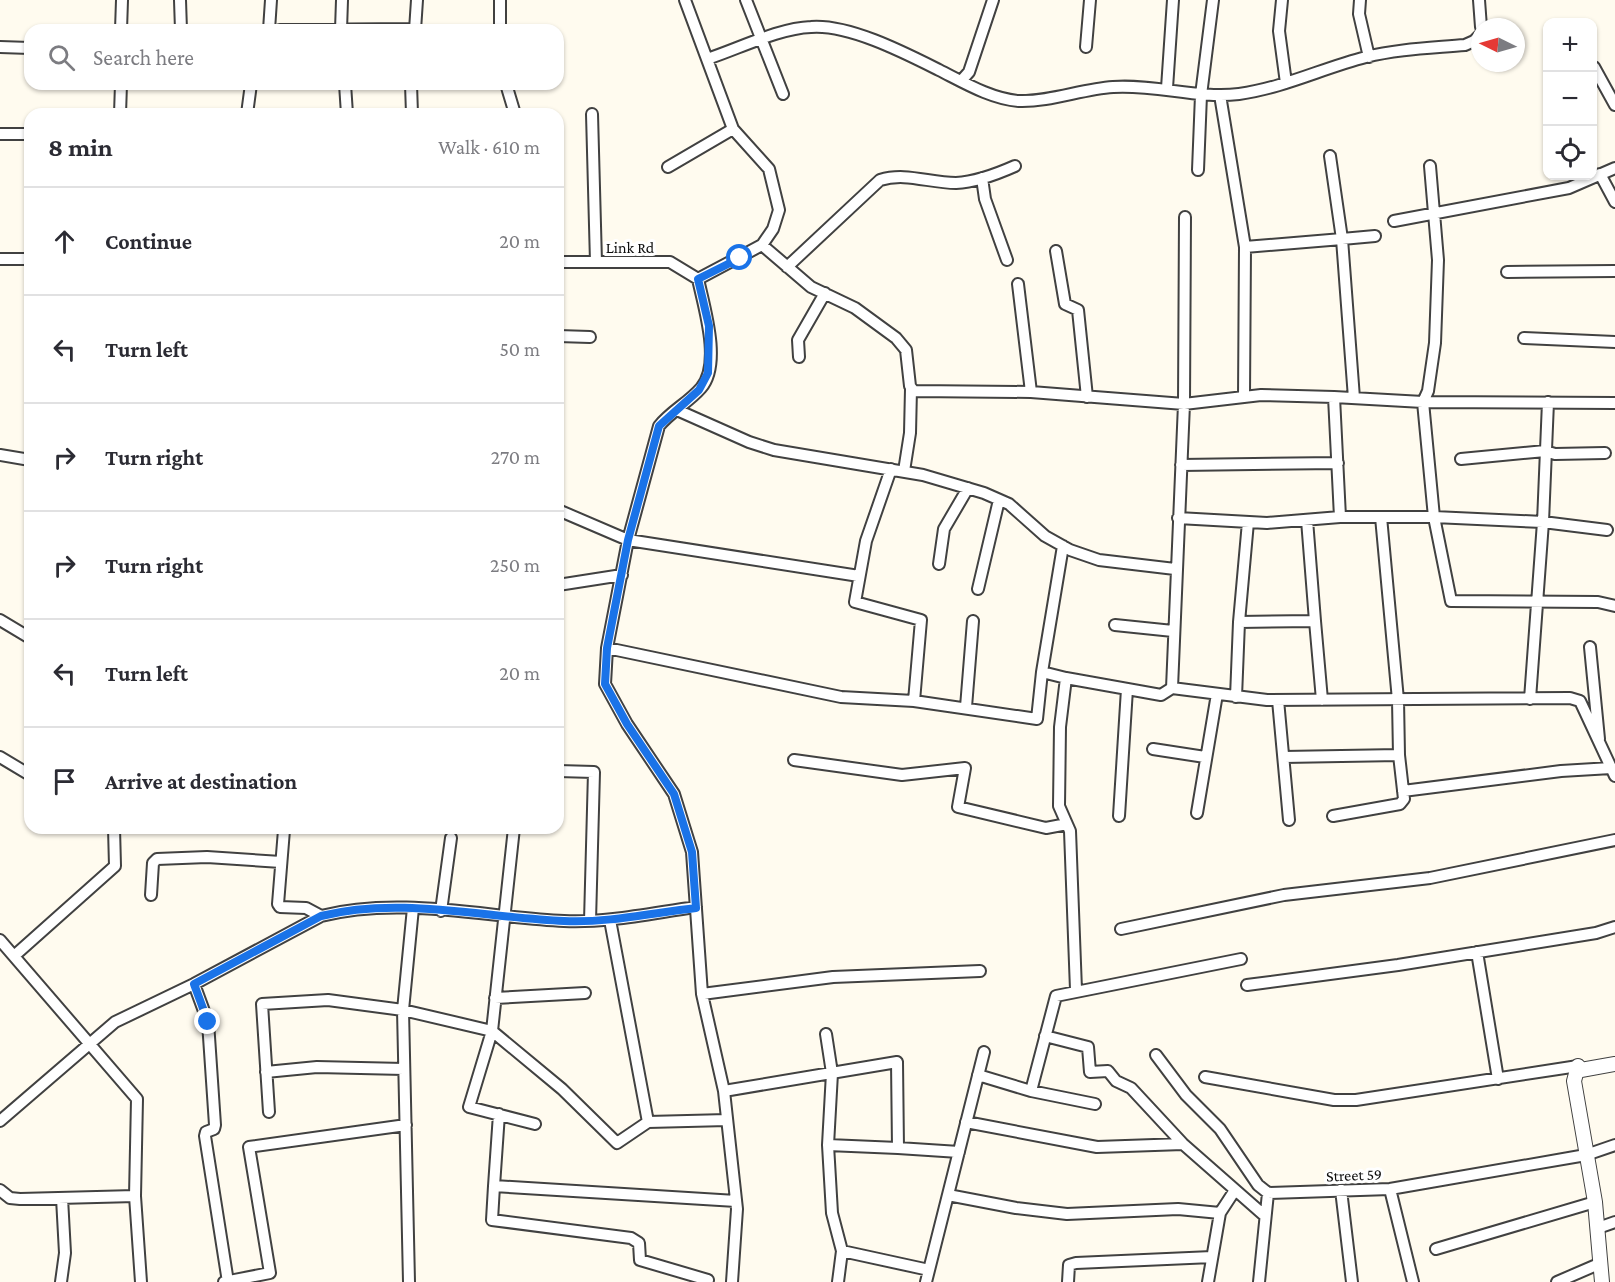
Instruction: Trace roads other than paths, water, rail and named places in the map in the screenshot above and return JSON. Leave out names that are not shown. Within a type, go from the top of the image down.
[{"type":"street","points":[[122,0],[122,24]]},
{"type":"street","points":[[180,0],[181,24]]},
{"type":"street","points":[[269,24],[271,0]]},
{"type":"street","points":[[341,24],[342,0]]},
{"type":"street","points":[[415,24],[417,0]]},
{"type":"street","points":[[500,0],[500,24]]},
{"type":"street","points":[[685,0],[733,129],[769,169],[779,210],[773,229],[762,245],[698,279],[709,326],[708,373],[699,390],[667,416],[659,426],[628,540],[607,648],[605,684],[627,724],[674,794],[692,852],[702,994],[724,1091],[736,1201],[732,1282]]},
{"type":"street","points":[[746,0],[783,94]]},
{"type":"street","points":[[962,81],[969,72],[993,0]]},
{"type":"street","points":[[1086,47],[1090,0]]},
{"type":"street","points":[[1167,88],[1173,0]]},
{"type":"street","points":[[1198,170],[1201,96],[1213,0]]},
{"type":"street","points":[[1282,0],[1280,31],[1286,83]]},
{"type":"street","points":[[1360,0],[1359,14],[1369,57]]},
{"type":"street","points":[[1479,0],[1480,18]]},
{"type":"street","points":[[707,59],[812,26],[843,31],[912,56],[995,95],[1020,101],[1114,87],[1167,88],[1201,96],[1240,94],[1286,83],[1369,57],[1471,42]]},
{"type":"street","points":[[0,47],[24,48]]},
{"type":"street","points":[[1597,72],[1615,105]]},
{"type":"street","points":[[120,108],[121,90]]},
{"type":"street","points":[[248,108],[250,90]]},
{"type":"street","points":[[345,90],[347,108]]},
{"type":"street","points":[[411,90],[412,108]]},
{"type":"street","points":[[508,90],[512,108]]},
{"type":"street","points":[[1220,95],[1245,247],[1244,397]]},
{"type":"street","points":[[592,114],[596,262]]},
{"type":"street","points":[[668,167],[733,129]]},
{"type":"street","points":[[0,134],[24,134]]},
{"type":"street","points":[[1330,156],[1342,240],[1354,398]]},
{"type":"street","points":[[787,267],[880,180],[907,176],[953,183],[982,178],[1015,166]]},
{"type":"street","points":[[1430,166],[1438,260],[1435,343],[1428,391],[1423,402],[1434,517],[1451,601],[1598,602],[1615,606]]},
{"type":"street","points":[[1394,221],[1569,188],[1615,168]]},
{"type":"street","points":[[1600,174],[1615,202]]},
{"type":"street","points":[[982,178],[985,199],[1007,260]]},
{"type":"street","points":[[1172,688],[1175,569],[1184,404],[1185,217]]},
{"type":"street","points":[[1245,247],[1375,236]]},
{"type":"street","points":[[762,245],[811,287],[855,308],[896,338],[906,350],[911,389],[910,433],[904,471]]},
{"type":"street","points":[[1056,251],[1065,303],[1078,310],[1087,398]]},
{"type":"street","points":[[0,259],[24,259]]},
{"type":"street","name":"Link Rd","points":[[564,262],[670,262],[698,279]]},
{"type":"street","points":[[1508,272],[1615,271]]},
{"type":"street","points":[[1018,284],[1031,392]]},
{"type":"street","points":[[799,357],[798,340],[825,293]]},
{"type":"street","points":[[564,336],[590,337]]},
{"type":"street","points":[[1524,338],[1615,342]]},
{"type":"street","points":[[911,389],[1031,392],[1184,404],[1244,397],[1335,397],[1423,402],[1615,402]]},
{"type":"street","points":[[1335,397],[1340,518]]},
{"type":"street","points":[[1530,699],[1543,522],[1548,402]]},
{"type":"street","points":[[677,410],[749,442],[774,450],[904,471],[968,488],[1009,504],[1045,536],[1063,546],[1099,560],[1175,569]]},
{"type":"street","points":[[1461,459],[1545,451],[1555,454],[1605,453]]},
{"type":"street","points":[[0,455],[24,459]]},
{"type":"street","points":[[1181,465],[1338,463]]},
{"type":"street","points":[[891,469],[866,542],[855,602],[921,620],[915,701]]},
{"type":"street","points":[[939,564],[945,529],[968,488]]},
{"type":"street","points":[[978,589],[999,500]]},
{"type":"street","points":[[564,513],[628,540],[860,576]]},
{"type":"street","points":[[1333,816],[1400,804],[1404,799],[1399,755],[1398,700],[1381,517]]},
{"type":"street","points":[[1178,518],[1248,522],[1434,517],[1543,522],[1607,530]]},
{"type":"street","points":[[1307,520],[1322,700]]},
{"type":"street","points":[[1236,697],[1239,622],[1248,522]]},
{"type":"street","points":[[607,648],[809,692],[841,697],[915,701],[1037,718],[1042,672],[1063,546]]},
{"type":"street","points":[[564,584],[622,575]]},
{"type":"street","points":[[0,620],[24,634]]},
{"type":"street","points":[[966,707],[973,621]]},
{"type":"street","points":[[1239,622],[1315,621]]},
{"type":"street","points":[[1115,625],[1173,631]]},
{"type":"street","points":[[1590,647],[1600,746]]},
{"type":"street","points":[[1042,672],[1161,695],[1172,688],[1278,700],[1570,698],[1580,701],[1613,772],[1561,771],[1403,791]]},
{"type":"street","points":[[1066,678],[1060,727],[1059,806],[1070,831],[1076,990]]},
{"type":"street","points":[[1119,816],[1127,689]]},
{"type":"street","points":[[1197,813],[1217,694]]},
{"type":"street","points":[[1278,700],[1289,820]]},
{"type":"street","points":[[1153,748],[1205,757]]},
{"type":"street","points":[[1284,757],[1399,755]]},
{"type":"street","points":[[0,757],[24,771]]},
{"type":"street","points":[[794,760],[902,775],[965,768],[958,807],[1046,828],[1067,824]]},
{"type":"street","points":[[564,771],[594,772],[590,921]]},
{"type":"street","points":[[14,956],[115,866],[114,834]]},
{"type":"street","points":[[284,834],[280,907],[306,908],[321,916]]},
{"type":"street","points":[[513,834],[492,1031],[469,1107],[535,1124]]},
{"type":"street","points":[[441,910],[451,838]]},
{"type":"street","points":[[1121,929],[1284,895],[1430,878],[1615,840]]},
{"type":"street","points":[[151,895],[153,863],[157,859],[207,857],[281,862]]},
{"type":"street","points":[[0,1121],[115,1022],[194,984],[321,916],[341,911],[413,908],[505,917],[590,921],[696,908]]},
{"type":"street","points":[[409,1282],[403,1010],[413,908]]},
{"type":"street","points":[[610,920],[648,1122]]},
{"type":"street","points":[[1247,985],[1477,952],[1596,933],[1615,927]]},
{"type":"street","points":[[0,940],[137,1099],[135,1196],[141,1282]]},
{"type":"street","points":[[1477,952],[1498,1079]]},
{"type":"street","points":[[1031,1091],[1056,996],[1076,990],[1241,959]]},
{"type":"street","points":[[702,994],[833,977],[980,970]]},
{"type":"street","points":[[194,984],[208,1022],[215,1125],[214,1129],[206,1132],[205,1136],[226,1282],[270,1273],[249,1147],[406,1125]]},
{"type":"street","points":[[495,998],[585,993]]},
{"type":"street","points":[[269,1112],[260,1008],[265,1003],[328,1000],[403,1010],[492,1031],[561,1089],[617,1143],[648,1122],[727,1120]]},
{"type":"street","points":[[826,1034],[832,1073],[828,1145],[832,1213],[842,1251],[838,1282]]},
{"type":"street","points":[[1045,1036],[1088,1047],[1090,1072],[1108,1071],[1116,1081],[1131,1088],[1183,1143],[1265,1216]]},
{"type":"street","points":[[926,1282],[984,1052]]},
{"type":"street","points":[[1156,1055],[1186,1095],[1220,1130],[1258,1185],[1268,1193],[1259,1282]]},
{"type":"street","points":[[724,1091],[897,1062],[898,1148]]},
{"type":"street","points":[[1578,1066],[1581,1070],[1615,1064]]},
{"type":"street","points":[[1205,1077],[1334,1100],[1372,1099],[1578,1066]]},
{"type":"street","points":[[1578,1066],[1574,1089],[1595,1203],[1602,1282]]},
{"type":"street","points":[[266,1072],[317,1067],[404,1069]]},
{"type":"street","points":[[978,1076],[1031,1091],[1095,1104]]},
{"type":"street","points":[[499,1114],[492,1220],[632,1238],[639,1243],[640,1260],[708,1280]]},
{"type":"street","points":[[966,1122],[1097,1148],[1183,1143]]},
{"type":"street","points":[[828,1145],[959,1152]]},
{"type":"street","name":"Street 59","points":[[1268,1193],[1390,1189],[1586,1155],[1615,1146]]},
{"type":"street","points":[[494,1186],[736,1201]]},
{"type":"street","points":[[1390,1189],[1413,1282]]},
{"type":"street","points":[[0,1190],[10,1198],[135,1196]]},
{"type":"street","points":[[1208,1282],[1220,1213],[1235,1190]]},
{"type":"street","points":[[1341,1190],[1352,1282]]},
{"type":"street","points":[[948,1195],[1067,1215],[1178,1209],[1220,1213]]},
{"type":"street","points":[[61,1282],[65,1253],[62,1198]]},
{"type":"street","points":[[1436,1249],[1595,1203]]},
{"type":"street","points":[[1598,1228],[1615,1222]]},
{"type":"street","points":[[842,1251],[929,1270]]},
{"type":"street","points":[[1068,1282],[1067,1269],[1069,1265],[1076,1263],[1212,1257]]},
{"type":"street","points":[[1557,1282],[1601,1263]]}]
